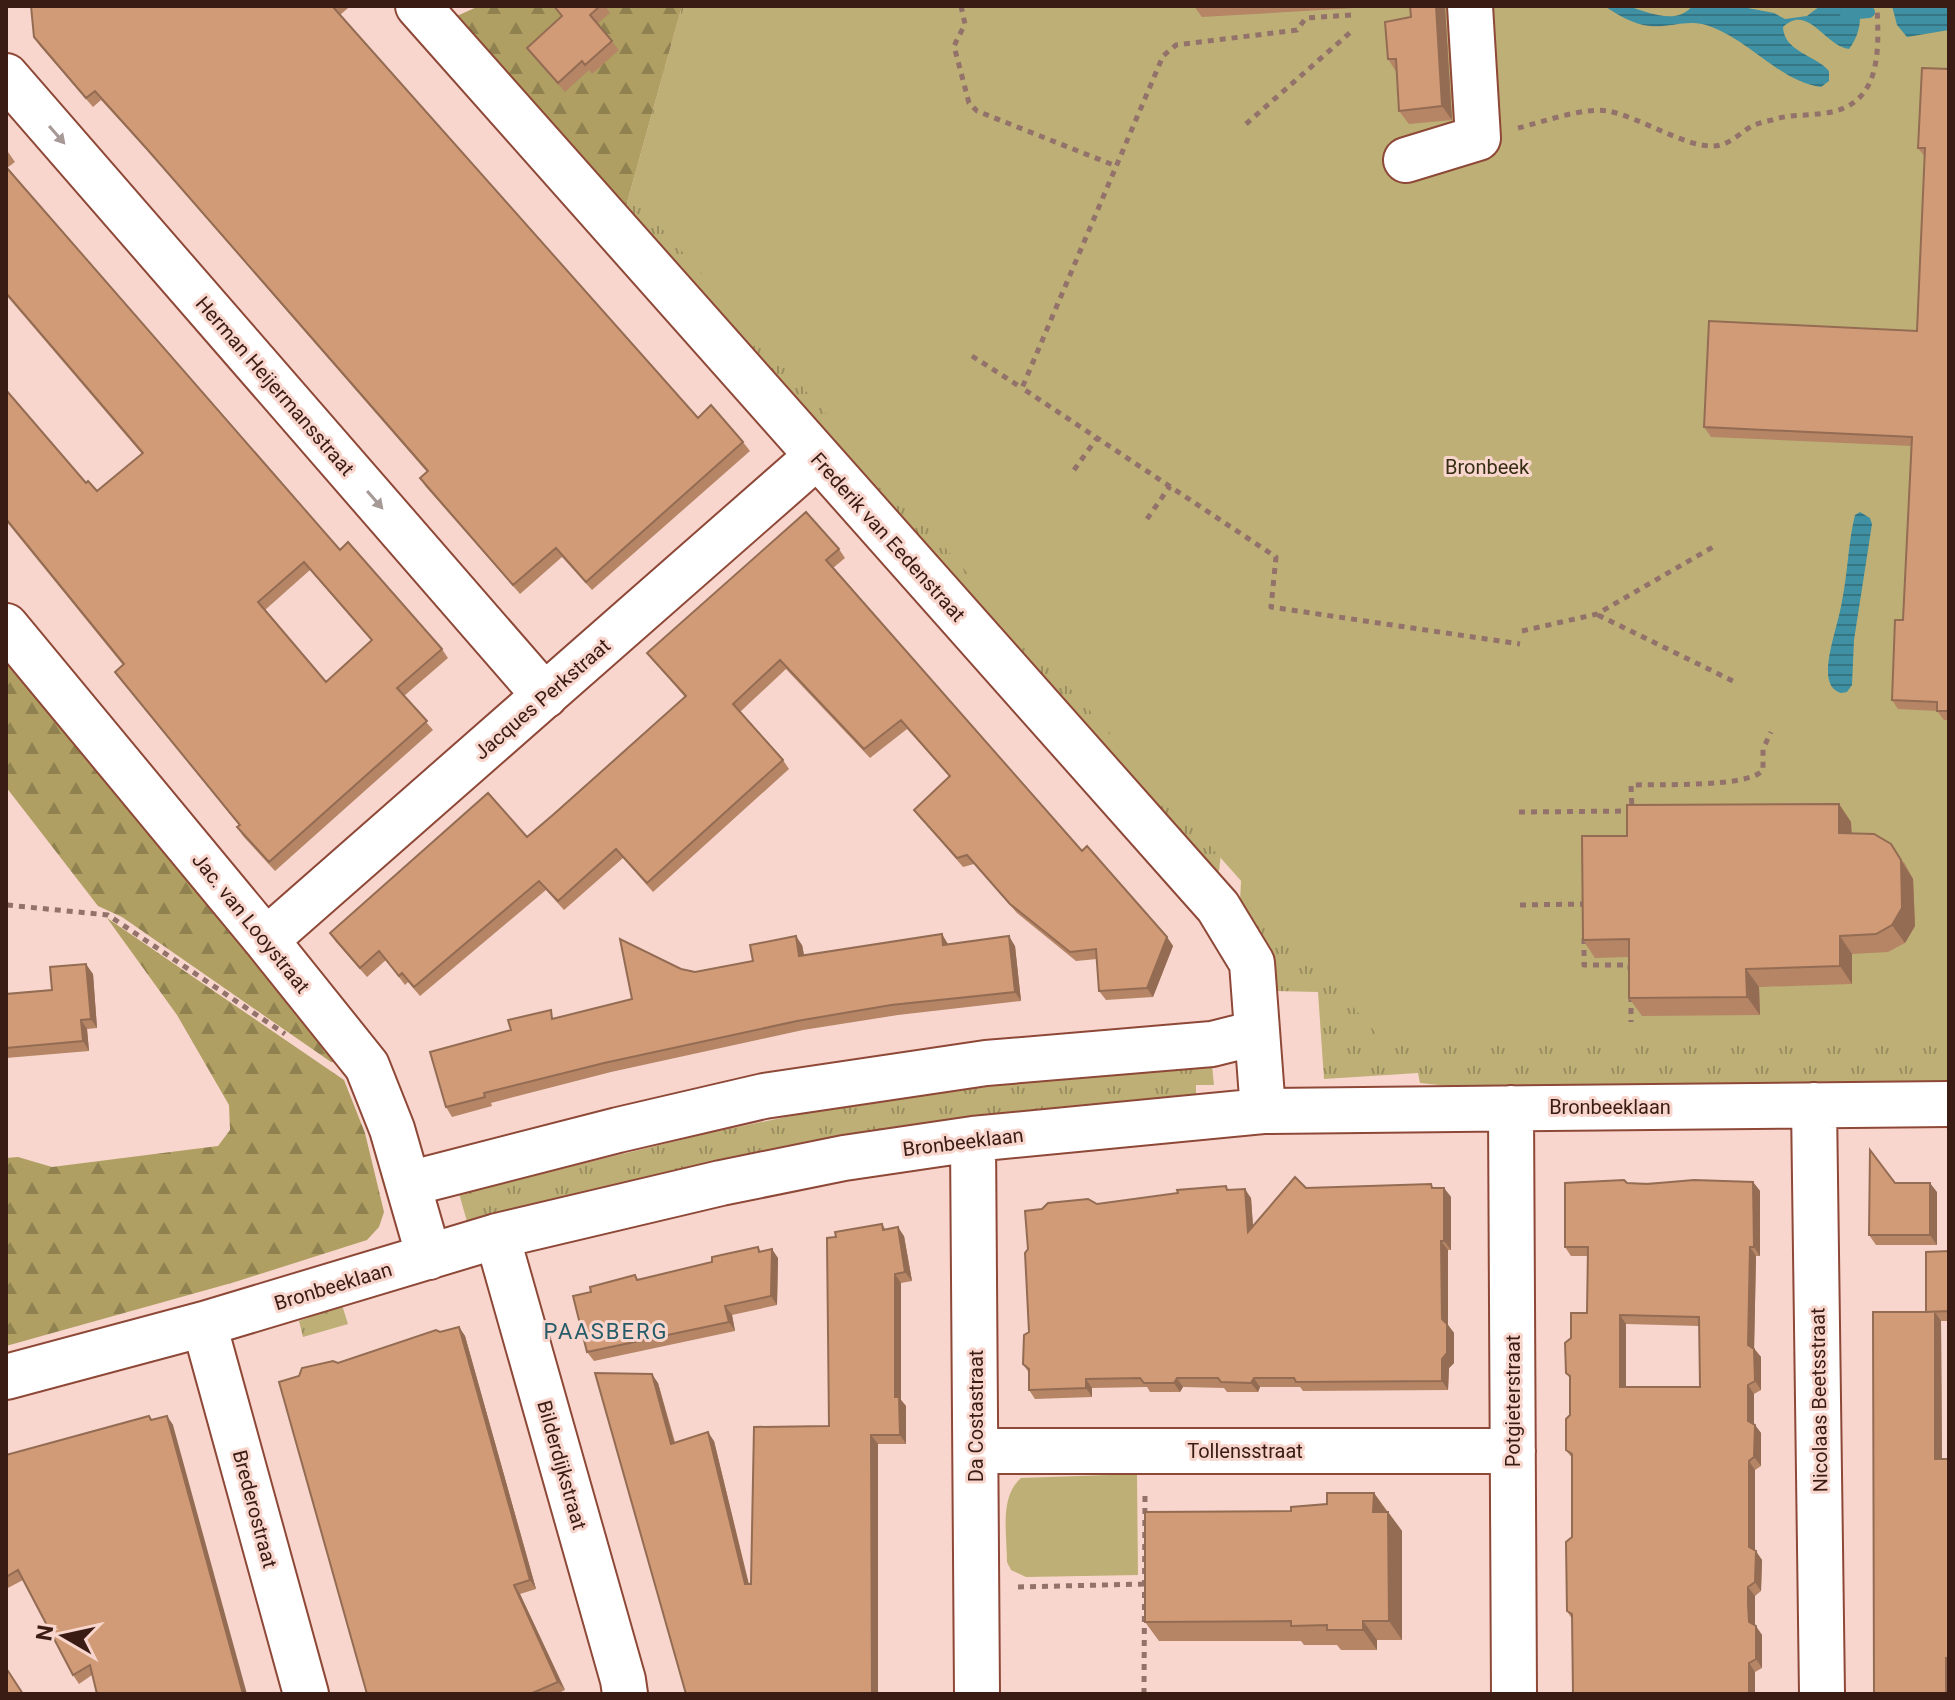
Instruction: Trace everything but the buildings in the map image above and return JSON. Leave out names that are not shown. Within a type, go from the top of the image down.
[{"type":"street","name":"Frederik van Eedenstraat","points":[[418,6],[1218,907],[1252,963],[1263,1111]]},
{"type":"street","points":[[1406,160],[1478,138],[1470,6]]},
{"type":"street","name":"Herman Heijermansstraat","points":[[6,76],[545,696]]},
{"type":"street","name":"Jacques Perkstraat","points":[[266,940],[816,457]]},
{"type":"street","name":"Jac. van Looystraat","points":[[6,626],[367,1066],[392,1129],[429,1257]]},
{"type":"street","points":[[408,1184],[764,1096],[986,1063],[1212,1044],[1256,1033]]},
{"type":"street","name":"Bronbeeklaan","points":[[6,1377],[204,1324],[497,1236],[736,1180],[844,1158],[973,1139],[1263,1111],[1949,1104]]},
{"type":"street","name":"Nicolaas Beetsstraat","points":[[1814,1105],[1822,1694]]},
{"type":"street","name":"Potgieterstraat","points":[[1511,1108],[1514,1694]]},
{"type":"street","name":"Da Costastraat","points":[[973,1139],[977,1694]]},
{"type":"street","name":"Bilderdijkstraat","points":[[497,1236],[625,1694]]},
{"type":"street","name":"Brederostraat","points":[[204,1324],[306,1694]]},
{"type":"street","name":"Tollensstraat","points":[[976,1451],[1513,1451]]},
{"type":"path","points":[[961,6],[965,24],[954,46],[969,103],[977,111],[1116,166]]},
{"type":"path","points":[[1478,138],[1588,112],[1606,111],[1713,147],[1731,141],[1754,125],[1780,117],[1847,109],[1866,89],[1875,71],[1879,48],[1877,6]]},
{"type":"path","points":[[1022,388],[1163,56],[1176,45],[1297,30],[1306,18],[1351,15]]},
{"type":"path","points":[[1246,124],[1353,30]]},
{"type":"path","points":[[972,356],[1276,557],[1271,607],[1520,644]]},
{"type":"path","points":[[1074,470],[1097,438]]},
{"type":"path","points":[[1147,519],[1170,486]]},
{"type":"path","points":[[1522,631],[1597,614],[1713,547]]},
{"type":"path","points":[[1597,614],[1737,683]]},
{"type":"path","points":[[1519,812],[1632,811],[1631,785],[1731,782],[1758,776],[1763,770],[1763,749],[1771,732]]},
{"type":"path","points":[[1520,905],[1583,904],[1584,919]]},
{"type":"path","points":[[7,905],[108,915],[292,1039]]},
{"type":"path","points":[[1584,934],[1584,965],[1630,965],[1630,979]]},
{"type":"path","points":[[1631,994],[1631,1022]]},
{"type":"path","points":[[1144,1694],[1145,1451]]},
{"type":"path","points":[[977,1588],[1145,1584]]},
{"type":"green space","points":[[479,6],[682,6],[623,217],[448,20]]},
{"type":"green space","points":[[682,6],[734,6],[1224,827],[1219,871],[1211,874],[623,217]]},
{"type":"green space","name":"Bronbeek","points":[[684,6],[1949,6],[1949,1041],[1385,1043],[631,194]]},
{"type":"green space","points":[[6,645],[339,1063],[331,1062],[122,917],[98,906],[6,787]]},
{"type":"green space","points":[[1242,862],[1949,1027],[1949,1086],[1458,1087],[1420,1083],[1418,1073],[1324,1079],[1318,992],[1275,991],[1240,901]]},
{"type":"green space","points":[[107,918],[344,1080],[365,1133],[384,1212],[379,1227],[367,1240],[235,1282],[6,1346],[6,1158],[18,1157],[52,1167],[218,1146],[230,1130],[229,1105],[177,1015]]},
{"type":"green space","points":[[1211,1055],[1214,1085],[1196,1085],[1196,1097],[1024,1111],[940,1122],[468,1225],[456,1183],[519,1179],[709,1133],[834,1107],[921,1094],[1117,1073]]},
{"type":"green space","points":[[342,1305],[348,1324],[303,1337],[299,1321]]},
{"type":"green space","points":[[1137,1474],[1138,1575],[1026,1577],[1011,1570],[1007,1562],[1007,1506],[1014,1486],[1021,1478]]},
{"type":"water","points":[[1605,6],[1625,6],[1671,16],[1686,12],[1692,6],[1737,6],[1774,13],[1785,19],[1807,16],[1820,6],[1858,6],[1860,23],[1849,49],[1800,20],[1783,27],[1795,48],[1829,71],[1829,81],[1821,87],[1792,77],[1736,39],[1706,25],[1644,25],[1626,19]]},
{"type":"water","points":[[1892,6],[1949,6],[1949,30],[1907,37],[1897,25]]},
{"type":"water","points":[[1860,512],[1870,518],[1872,524],[1854,640],[1852,685],[1847,692],[1841,693],[1830,683],[1828,663],[1844,590],[1855,515]]},
{"type":"waterway","name":"Bronbeek","points":[[1846,14],[1869,12]]},
{"type":"district","name":"PAASBERG","points":[[606,1331]]}]
